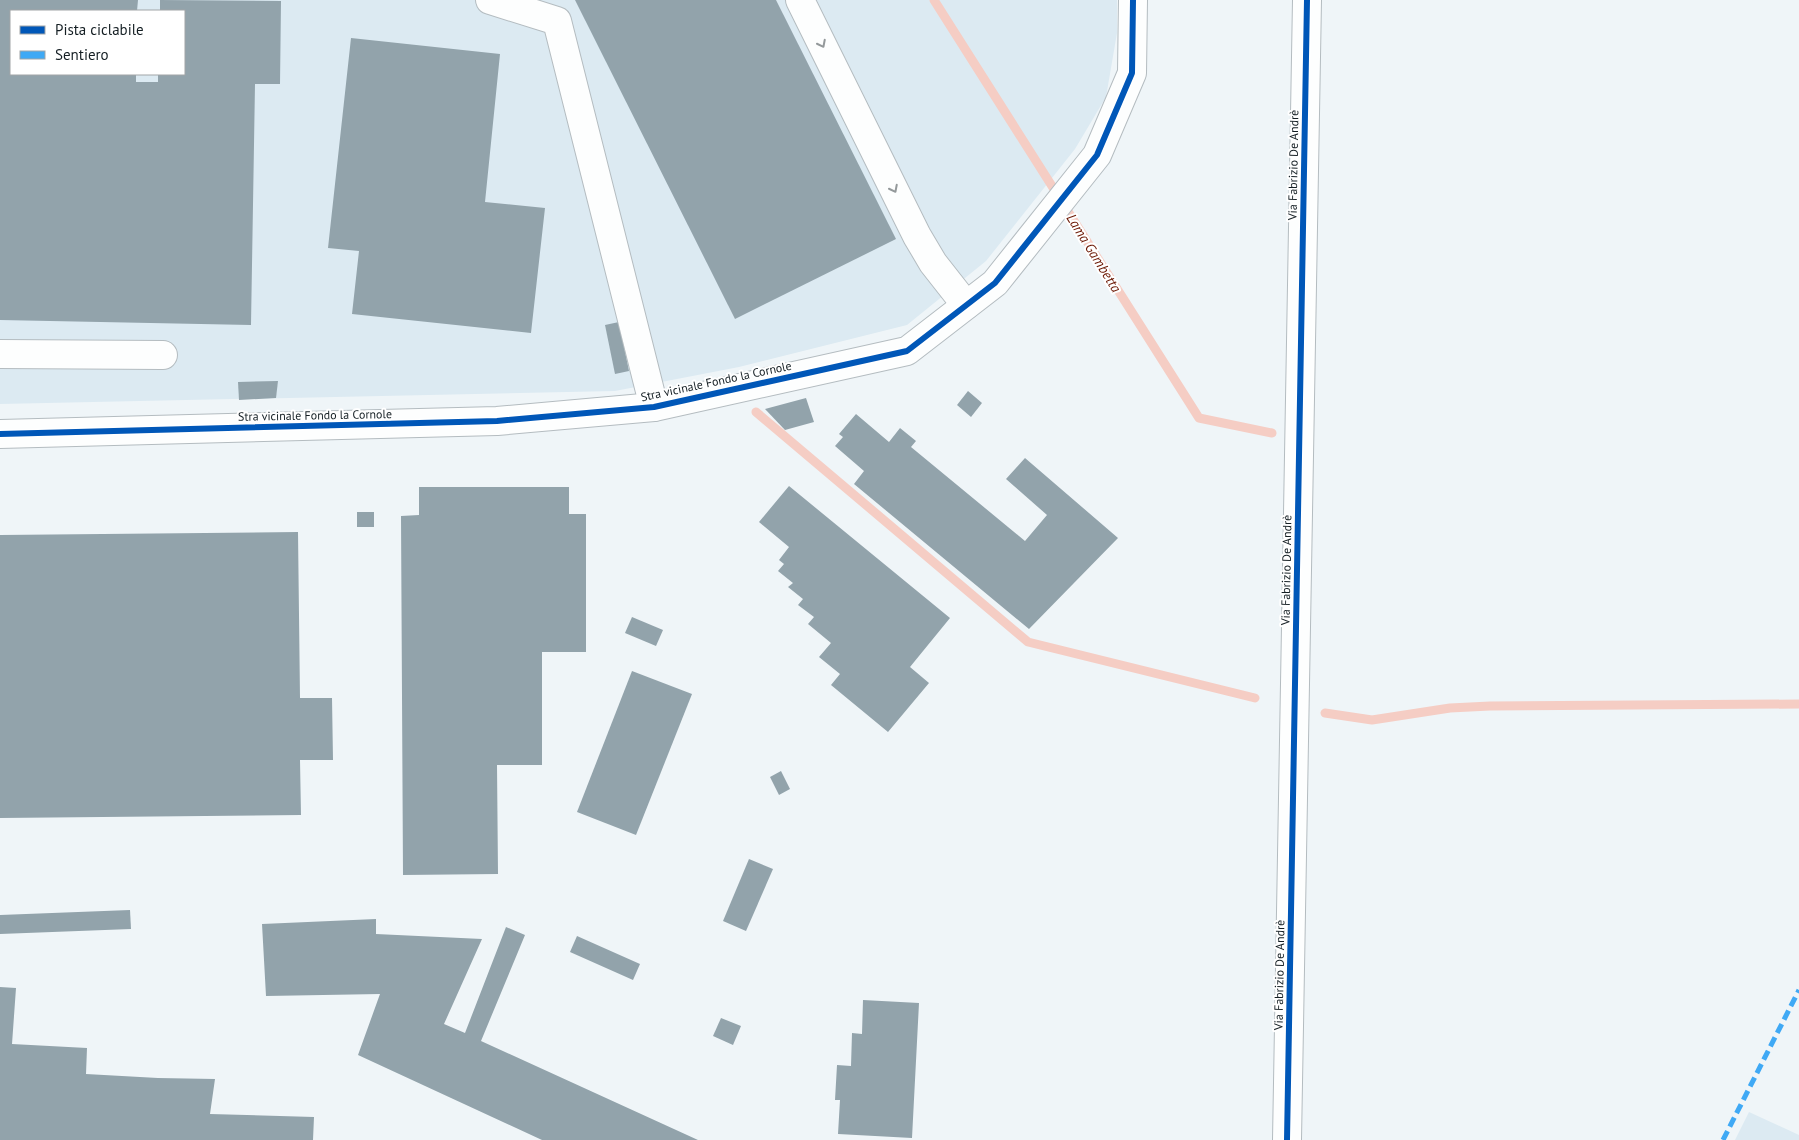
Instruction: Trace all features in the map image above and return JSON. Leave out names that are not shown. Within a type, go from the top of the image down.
[{"type":"street","points":[[490,0],[557,21],[654,407]]},
{"type":"street","points":[[800,0],[918,236],[933,263],[966,305]]},
{"type":"street","name":"Stra vicinale Fondo la Cornole","points":[[0,434],[497,421],[654,407],[907,351],[995,284],[1097,155],[1132,73],[1133,0]]},
{"type":"street","name":"Via Fabrizio De Andrè","points":[[1287,1140],[1307,0]]},
{"type":"street","points":[[0,354],[163,355]]},
{"type":"shaded area","points":[[0,0],[1117,0],[1117,33],[1106,97],[1075,149],[986,261],[907,325],[739,367],[615,391],[0,404]]},
{"type":"shaded area","points":[[1749,1112],[1799,1135],[1799,1140],[1735,1140]]},
{"type":"building","points":[[0,0],[138,0],[137,10],[10,10],[10,75],[136,75],[136,82],[158,82],[158,75],[185,75],[185,10],[160,10],[160,0],[281,1],[280,84],[255,84],[251,325],[0,320]]},
{"type":"building","points":[[575,0],[776,0],[896,239],[735,319]]},
{"type":"building","points":[[351,38],[500,54],[485,202],[545,208],[531,333],[352,314],[359,251],[328,248]]},
{"type":"building","points":[[619,322],[629,371],[615,374],[605,325]]},
{"type":"building","points":[[278,381],[276,398],[239,400],[238,382]]},
{"type":"building","points":[[968,391],[982,403],[971,417],[957,405]]},
{"type":"building","points":[[806,398],[814,422],[785,430],[765,409]]},
{"type":"building","points":[[856,414],[889,442],[900,428],[916,441],[911,447],[1025,541],[1047,515],[1006,479],[1025,458],[1118,538],[1029,629],[854,484],[864,471],[835,446],[843,437],[839,434]]},
{"type":"building","points":[[789,486],[950,618],[910,667],[929,683],[888,732],[831,685],[840,674],[819,657],[831,643],[808,624],[814,617],[798,605],[803,599],[788,587],[793,583],[778,571],[784,564],[779,560],[789,547],[759,522]]},
{"type":"building","points":[[419,487],[569,487],[569,514],[586,514],[586,652],[542,652],[542,765],[497,765],[498,874],[403,875],[401,516],[419,515]]},
{"type":"building","points":[[357,512],[374,512],[374,527],[357,527]]},
{"type":"building","points":[[298,532],[300,698],[332,698],[333,760],[300,760],[301,815],[0,818],[0,535]]},
{"type":"building","points":[[632,617],[663,630],[656,646],[625,633]]},
{"type":"building","points":[[632,671],[692,694],[636,835],[577,812]]},
{"type":"building","points":[[781,771],[790,789],[779,795],[770,777]]},
{"type":"building","points":[[749,859],[773,869],[746,931],[723,921]]},
{"type":"building","points":[[130,910],[131,929],[0,934],[0,915]]},
{"type":"building","points":[[376,919],[376,934],[482,939],[444,1024],[465,1033],[506,927],[525,935],[481,1041],[698,1140],[542,1140],[358,1055],[380,994],[266,996],[262,924]]},
{"type":"building","points":[[577,936],[640,964],[633,980],[570,952]]},
{"type":"building","points":[[0,987],[16,988],[12,1044],[87,1048],[86,1074],[215,1079],[210,1114],[314,1117],[313,1140],[0,1140]]},
{"type":"building","points":[[863,1000],[919,1003],[912,1138],[838,1134],[840,1100],[835,1100],[837,1065],[851,1066],[852,1033],[862,1034]]},
{"type":"building","points":[[721,1018],[741,1026],[733,1045],[713,1036]]},
{"type":"waterway","name":"Lama Gambetta","points":[[934,0],[1199,418],[1272,433]]},
{"type":"waterway","points":[[756,412],[1028,642],[1255,698]]},
{"type":"waterway","points":[[1325,713],[1372,720],[1450,708],[1490,706],[1799,704]]},
{"type":"marked path","points":[[1723,1140],[1799,990]]},
{"type":"cycle path","points":[[0,434],[497,421],[654,407],[907,351],[995,283],[1097,155],[1132,73],[1133,0]]},
{"type":"cycle path","points":[[1287,1140],[1307,0]]}]
